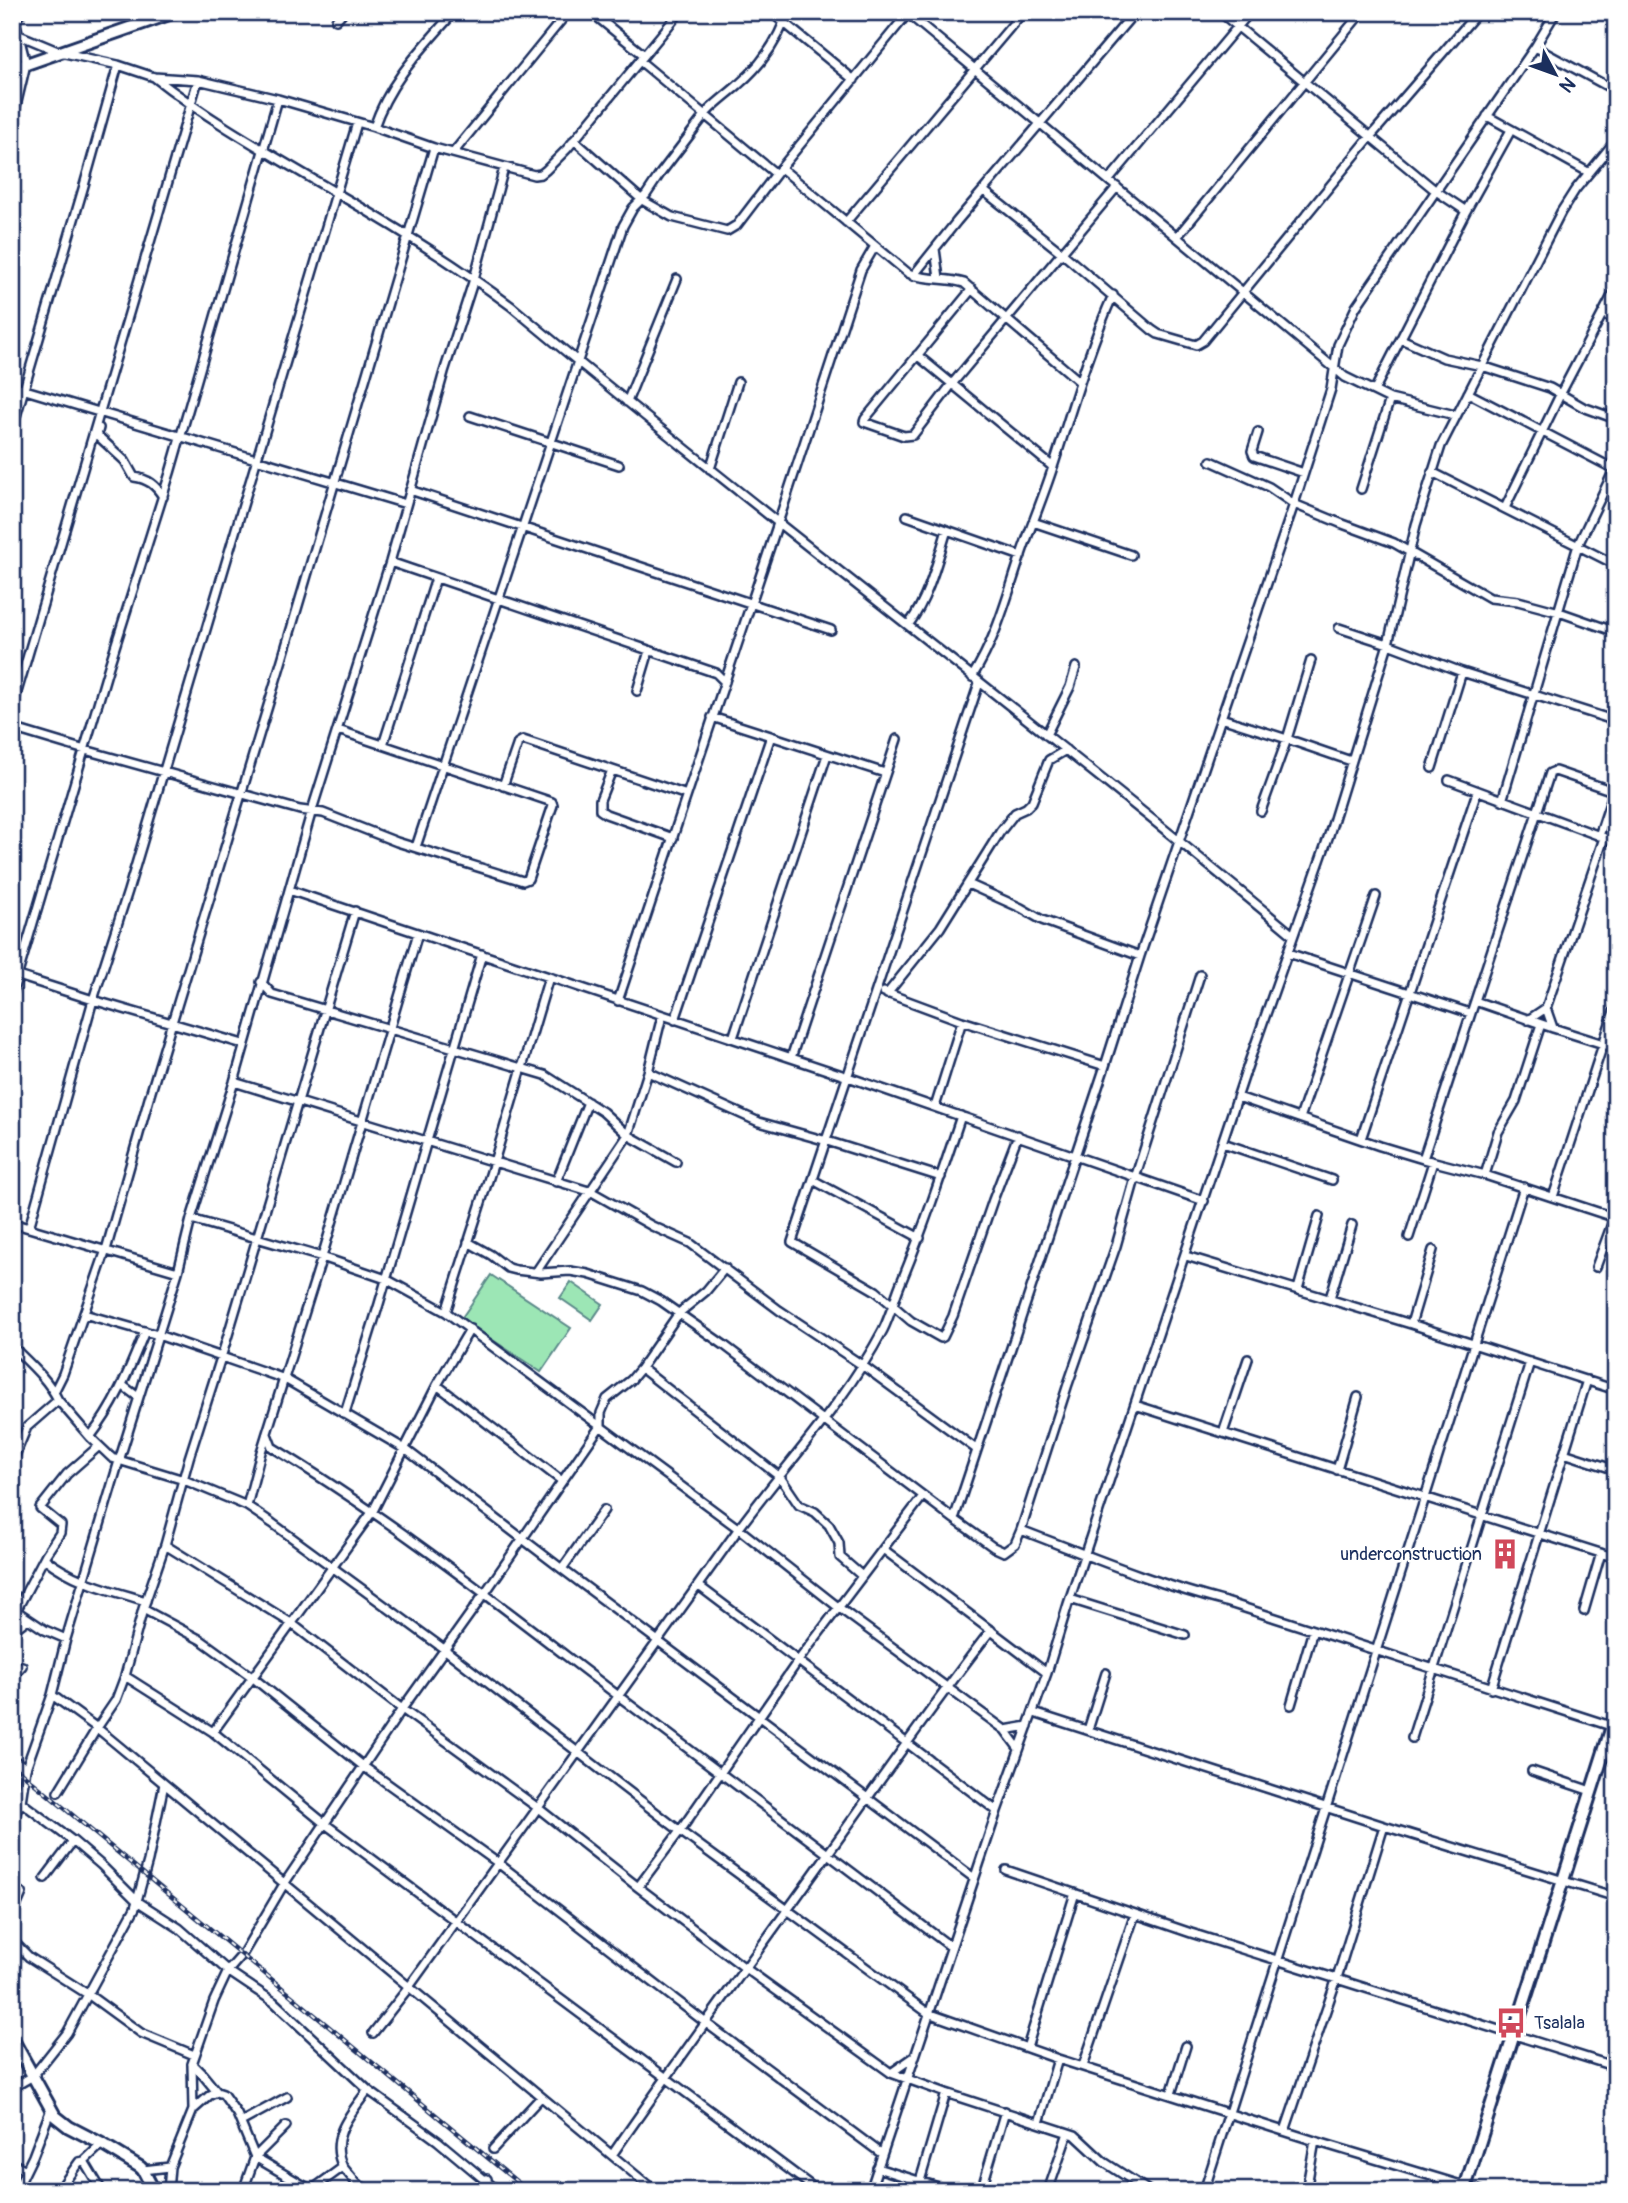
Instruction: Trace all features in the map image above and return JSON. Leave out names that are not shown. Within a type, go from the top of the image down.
[{"type":"street","points":[[12,123],[26,64],[15,33],[16,21],[22,12]]},
{"type":"street","points":[[12,69],[175,12]]},
{"type":"street","points":[[336,20],[343,12]]},
{"type":"street","points":[[374,127],[394,83],[454,12]]},
{"type":"street","points":[[453,153],[568,12]]},
{"type":"street","points":[[591,12],[705,117],[846,222],[913,276],[954,280],[972,289],[1079,381]]},
{"type":"street","points":[[15,33],[60,52],[118,65],[154,77],[198,80],[278,99],[504,168],[526,174],[541,174],[574,140],[680,12]]},
{"type":"street","points":[[772,12],[853,80]]},
{"type":"street","points":[[846,222],[1023,12]]},
{"type":"street","points":[[913,276],[1136,12]]},
{"type":"street","points":[[1220,12],[1436,191],[1466,211]]},
{"type":"street","points":[[1109,180],[1250,12]]},
{"type":"street","points":[[1177,237],[1362,12]]},
{"type":"street","points":[[984,191],[1158,334],[1196,345],[1203,341],[1370,137],[1478,12]]},
{"type":"street","points":[[574,140],[642,200],[672,216],[727,231],[737,225],[908,13],[1334,369],[1390,399],[1455,415]]},
{"type":"street","points":[[954,1519],[1140,956],[1294,504],[1331,389],[1338,345],[1350,318],[1535,47],[1552,14]]},
{"type":"street","points":[[416,846],[623,226],[633,208],[720,98],[747,76],[768,53],[784,22]]},
{"type":"street","points":[[778,37],[791,28]]},
{"type":"street","points":[[1535,47],[1616,91]]},
{"type":"street","points":[[12,430],[118,65]]},
{"type":"street","points":[[154,77],[190,105],[474,279],[778,523],[909,624],[1293,935]]},
{"type":"street","points":[[12,709],[198,80]]},
{"type":"street","points":[[12,994],[15,975],[163,497],[278,99]]},
{"type":"street","points":[[1486,116],[1588,172]]},
{"type":"street","points":[[29,1228],[93,1000],[357,123]]},
{"type":"street","points":[[1374,391],[1466,211],[1511,130]]},
{"type":"street","points":[[870,2191],[974,1878],[1034,1713],[1238,1097],[1329,835],[1388,644],[1409,553],[1441,446],[1546,239],[1575,190],[1616,141]]},
{"type":"street","points":[[12,1463],[27,1427],[56,1396],[106,1250],[434,148]]},
{"type":"street","points":[[12,1820],[21,1802],[26,1768],[52,1695],[66,1639],[178,1272],[191,1219],[234,1082],[312,810],[390,562],[474,279],[504,168]]},
{"type":"street","points":[[972,289],[864,422],[904,436],[913,435],[952,384],[1117,187]]},
{"type":"street","points":[[618,1001],[861,270],[875,246]]},
{"type":"street","points":[[934,249],[939,278]]},
{"type":"street","points":[[627,402],[677,279]]},
{"type":"street","points":[[1505,508],[1616,288]]},
{"type":"street","points":[[1018,1135],[945,1336],[942,1338],[919,1326],[876,1291],[792,1242],[976,680],[996,635],[1079,381],[1112,295]]},
{"type":"street","points":[[1603,313],[1616,321]]},
{"type":"street","points":[[1401,339],[1444,358],[1525,379],[1561,393],[1583,407],[1616,419]]},
{"type":"street","points":[[917,355],[1053,467]]},
{"type":"street","points":[[710,469],[738,382]]},
{"type":"street","points":[[12,386],[406,505]]},
{"type":"street","points":[[1468,393],[1615,470],[1578,545],[1502,801]]},
{"type":"street","points":[[1361,489],[1390,399]]},
{"type":"street","points":[[99,414],[102,419],[97,435],[125,461],[134,477],[147,480],[157,487],[163,497]]},
{"type":"street","points":[[470,416],[619,465]]},
{"type":"street","points":[[1258,432],[1252,451],[1254,456],[1304,473]]},
{"type":"street","points":[[1210,461],[1269,487],[1294,504],[1380,537],[1490,598],[1518,601],[1559,612],[1616,632]]},
{"type":"street","points":[[1432,472],[1616,565]]},
{"type":"street","points":[[410,490],[831,630]]},
{"type":"street","points":[[907,516],[1021,556]]},
{"type":"street","points":[[1033,522],[1130,555]]},
{"type":"street","points":[[909,624],[926,594],[947,530]]},
{"type":"street","points":[[390,562],[716,673],[725,682]]},
{"type":"street","points":[[383,746],[436,578]]},
{"type":"street","points":[[1339,628],[1534,696],[1615,719]]},
{"type":"street","points":[[637,691],[649,651]]},
{"type":"street","points":[[1261,811],[1311,660]]},
{"type":"street","points":[[1046,736],[1070,687],[1076,667]]},
{"type":"street","points":[[716,673],[729,671]]},
{"type":"street","points":[[1432,768],[1462,672]]},
{"type":"street","points":[[712,717],[885,773]]},
{"type":"street","points":[[1221,718],[1351,761]]},
{"type":"street","points":[[12,728],[240,794],[300,810],[312,810],[397,842],[527,880],[553,804],[338,730]]},
{"type":"street","points":[[675,1020],[771,736]]},
{"type":"street","points":[[791,1058],[897,739]]},
{"type":"street","points":[[503,786],[518,743],[523,740],[687,796]]},
{"type":"street","points":[[887,994],[940,928],[1008,820],[1032,802],[1054,741]]},
{"type":"street","points":[[1049,761],[1066,750]]},
{"type":"street","points":[[733,1038],[827,755]]},
{"type":"street","points":[[612,770],[600,800],[600,810],[673,838]]},
{"type":"street","points":[[1423,1159],[1536,812],[1553,771],[1614,788],[1546,1008],[1553,1028]]},
{"type":"street","points":[[1449,780],[1616,842]]},
{"type":"street","points":[[1361,1139],[1477,792]]},
{"type":"street","points":[[968,884],[1042,920],[1140,956]]},
{"type":"street","points":[[289,890],[733,1038],[1204,1200]]},
{"type":"street","points":[[1300,1118],[1376,897]]},
{"type":"street","points":[[58,1792],[116,1700],[125,1676],[355,911]]},
{"type":"street","points":[[247,1506],[418,933]]},
{"type":"street","points":[[1288,953],[1470,1013]]},
{"type":"street","points":[[345,1413],[482,954]]},
{"type":"street","points":[[15,975],[243,1044]]},
{"type":"street","points":[[468,1242],[508,1268],[588,1274],[642,1291],[679,1312],[1001,1552],[1010,1549],[1021,1530],[1116,1246],[1200,975]]},
{"type":"street","points":[[446,1312],[549,977]]},
{"type":"street","points":[[261,982],[272,994]]},
{"type":"street","points":[[876,990],[962,1021],[1105,1066]]},
{"type":"street","points":[[258,995],[272,994],[545,1075],[603,1112],[628,1135],[676,1162]]},
{"type":"street","points":[[1475,1000],[1616,1048]]},
{"type":"street","points":[[1553,1197],[1616,1005]]},
{"type":"street","points":[[1528,1020],[1546,1008]]},
{"type":"street","points":[[536,1272],[628,1135],[662,1016]]},
{"type":"street","points":[[935,1107],[962,1021]]},
{"type":"street","points":[[1485,1175],[1498,1132],[1516,1101],[1541,1024]]},
{"type":"street","points":[[648,1072],[747,1118],[941,1177]]},
{"type":"street","points":[[234,1082],[592,1192],[652,1226],[690,1243],[976,1450]]},
{"type":"street","points":[[1238,1097],[1423,1159],[1485,1175],[1615,1216],[1596,1267]]},
{"type":"street","points":[[556,1182],[588,1102]]},
{"type":"street","points":[[373,2033],[739,1529],[824,1421],[862,1365],[884,1328],[920,1238],[961,1116]]},
{"type":"street","points":[[1223,1143],[1332,1180]]},
{"type":"street","points":[[1409,1237],[1433,1162]]},
{"type":"street","points":[[813,1180],[920,1238]]},
{"type":"street","points":[[1205,2191],[1524,1187]]},
{"type":"street","points":[[1298,1289],[1319,1216]]},
{"type":"street","points":[[191,1219],[322,1256],[386,1279],[446,1312],[601,1425],[838,1607],[1005,1730],[1019,1749]]},
{"type":"street","points":[[1330,1298],[1352,1225]]},
{"type":"street","points":[[13,1226],[29,1228],[178,1272]]},
{"type":"street","points":[[1411,1324],[1433,1250]]},
{"type":"street","points":[[1186,1256],[1475,1343],[1616,1390]]},
{"type":"street","points":[[168,2191],[170,2167],[193,2110],[191,2064],[228,1971],[242,1955],[324,1823],[601,1425],[601,1413],[607,1399],[631,1380],[641,1368],[679,1312],[706,1291],[726,1268]]},
{"type":"street","points":[[84,1314],[158,1335],[285,1379],[405,1449],[974,1878]]},
{"type":"street","points":[[213,1732],[373,1511],[437,1385],[470,1329]]},
{"type":"street","points":[[90,1437],[112,1407],[145,1331]]},
{"type":"street","points":[[12,1346],[90,1437],[119,1461],[184,1480],[247,1506],[332,1566],[680,1831],[928,2014],[1058,2059],[1481,2191]]},
{"type":"street","points":[[1223,1433],[1248,1359]]},
{"type":"street","points":[[1412,1738],[1530,1362]]},
{"type":"street","points":[[641,1368],[779,1477],[799,1505],[816,1512],[829,1525],[839,1543],[840,1557],[862,1576]]},
{"type":"street","points":[[1491,1689],[1587,1380]]},
{"type":"street","points":[[122,1385],[138,1397]]},
{"type":"street","points":[[437,1385],[562,1481]]},
{"type":"street","points":[[1337,1470],[1358,1397]]},
{"type":"street","points":[[1135,1405],[1616,1558]]},
{"type":"street","points":[[267,1434],[272,1447],[373,1511],[485,1593],[719,1774],[951,1947]]},
{"type":"street","points":[[66,1639],[45,1630],[14,1610],[60,1533],[61,1527],[40,1508],[67,1474],[99,1446]]},
{"type":"street","points":[[261,1452],[272,1447]]},
{"type":"street","points":[[1564,1454],[1616,1470]]},
{"type":"street","points":[[638,1887],[798,1661],[923,1496]]},
{"type":"street","points":[[562,1570],[604,1510]]},
{"type":"street","points":[[1021,1530],[1084,1556],[1194,1594],[1614,1727]]},
{"type":"street","points":[[165,1545],[291,1623],[402,1709],[538,1808],[745,1968],[891,2073],[1068,2133],[1083,2140],[1104,2162],[1149,2191]]},
{"type":"street","points":[[883,1549],[1047,1673]]},
{"type":"street","points":[[1584,1611],[1601,1553]]},
{"type":"street","points":[[44,1558],[83,1582],[145,1605],[201,1640],[253,1677],[363,1766],[498,1863],[882,2154]]},
{"type":"street","points":[[699,1586],[997,1811]]},
{"type":"street","points":[[1070,1599],[1185,1635]]},
{"type":"street","points":[[12,1631],[28,1619]]},
{"type":"street","points":[[612,2155],[907,1741],[991,1630]]},
{"type":"street","points":[[1291,1705],[1313,1630]]},
{"type":"street","points":[[12,1677],[22,1666]]},
{"type":"street","points":[[1088,1730],[1106,1673]]},
{"type":"street","points":[[125,1676],[213,1732],[324,1823],[818,2191]]},
{"type":"street","points":[[52,1695],[97,1728],[655,2191]]},
{"type":"street","points":[[1034,1713],[1384,1826],[1616,1897]]},
{"type":"street","points":[[1465,2188],[1616,1714]]},
{"type":"street","points":[[1005,1730],[1028,1726]]},
{"type":"street","points":[[12,1759],[26,1768]]},
{"type":"street","points":[[1531,1771],[1591,1791]]},
{"type":"street","points":[[12,2088],[33,2076],[67,2032],[137,1901],[164,1784]]},
{"type":"street","points":[[12,1796],[73,1841],[137,1901],[179,1928],[228,1971],[274,2002],[368,2090],[487,2179],[498,2191]]},
{"type":"street","points":[[1285,2131],[1337,1978],[1384,1826]]},
{"type":"street","points":[[45,1878],[73,1841]]},
{"type":"street","points":[[1006,1870],[1135,1914],[1616,2067]]},
{"type":"street","points":[[12,1888],[22,1893],[12,1916]]},
{"type":"street","points":[[1027,2048],[1075,1893]]},
{"type":"street","points":[[1083,2066],[1135,1914]]},
{"type":"street","points":[[12,1940],[29,1957],[89,1995],[141,2033],[194,2055]]},
{"type":"street","points":[[12,2038],[55,2116],[69,2127],[143,2169],[155,2191]]},
{"type":"street","points":[[1171,2094],[1186,2046]]},
{"type":"street","points":[[891,2073],[915,2057]]},
{"type":"street","points":[[1039,2123],[1058,2059]]},
{"type":"street","points":[[191,2064],[217,2092],[223,2094],[241,2122],[255,2157],[312,2190],[343,2167]]},
{"type":"street","points":[[368,2090],[344,2123],[337,2150],[343,2167],[357,2187],[371,2191]]},
{"type":"street","points":[[193,2110],[217,2092]]},
{"type":"street","points":[[920,2181],[946,2093]]},
{"type":"street","points":[[241,2122],[288,2097]]},
{"type":"street","points":[[493,2149],[541,2097]]},
{"type":"street","points":[[16,2191],[51,2109]]},
{"type":"street","points":[[981,2191],[1005,2111]]},
{"type":"street","points":[[243,2191],[255,2157],[286,2126]]},
{"type":"street","points":[[1048,2191],[1068,2133]]},
{"type":"street","points":[[1306,2191],[1315,2141]]},
{"type":"street","points":[[64,2183],[79,2162],[84,2161],[102,2144]]},
{"type":"street","points":[[84,2161],[102,2191]]},
{"type":"street","points":[[12,2163],[26,2170]]},
{"type":"street","points":[[143,2169],[170,2167]]},
{"type":"street","points":[[877,2168],[945,2190]]},
{"type":"street","points":[[476,2191],[487,2179]]},
{"type":"green space","points":[[491,1275],[571,1328],[541,1372],[461,1319]]},
{"type":"green space","points":[[571,1282],[603,1304],[592,1320],[560,1298]]},
{"type":"railway","points":[[12,1765],[528,2191]]},
{"type":"place","name":"underconstruction","points":[[1505,1554]]},
{"type":"place","name":"Tsalala","points":[[1511,2023]]}]
